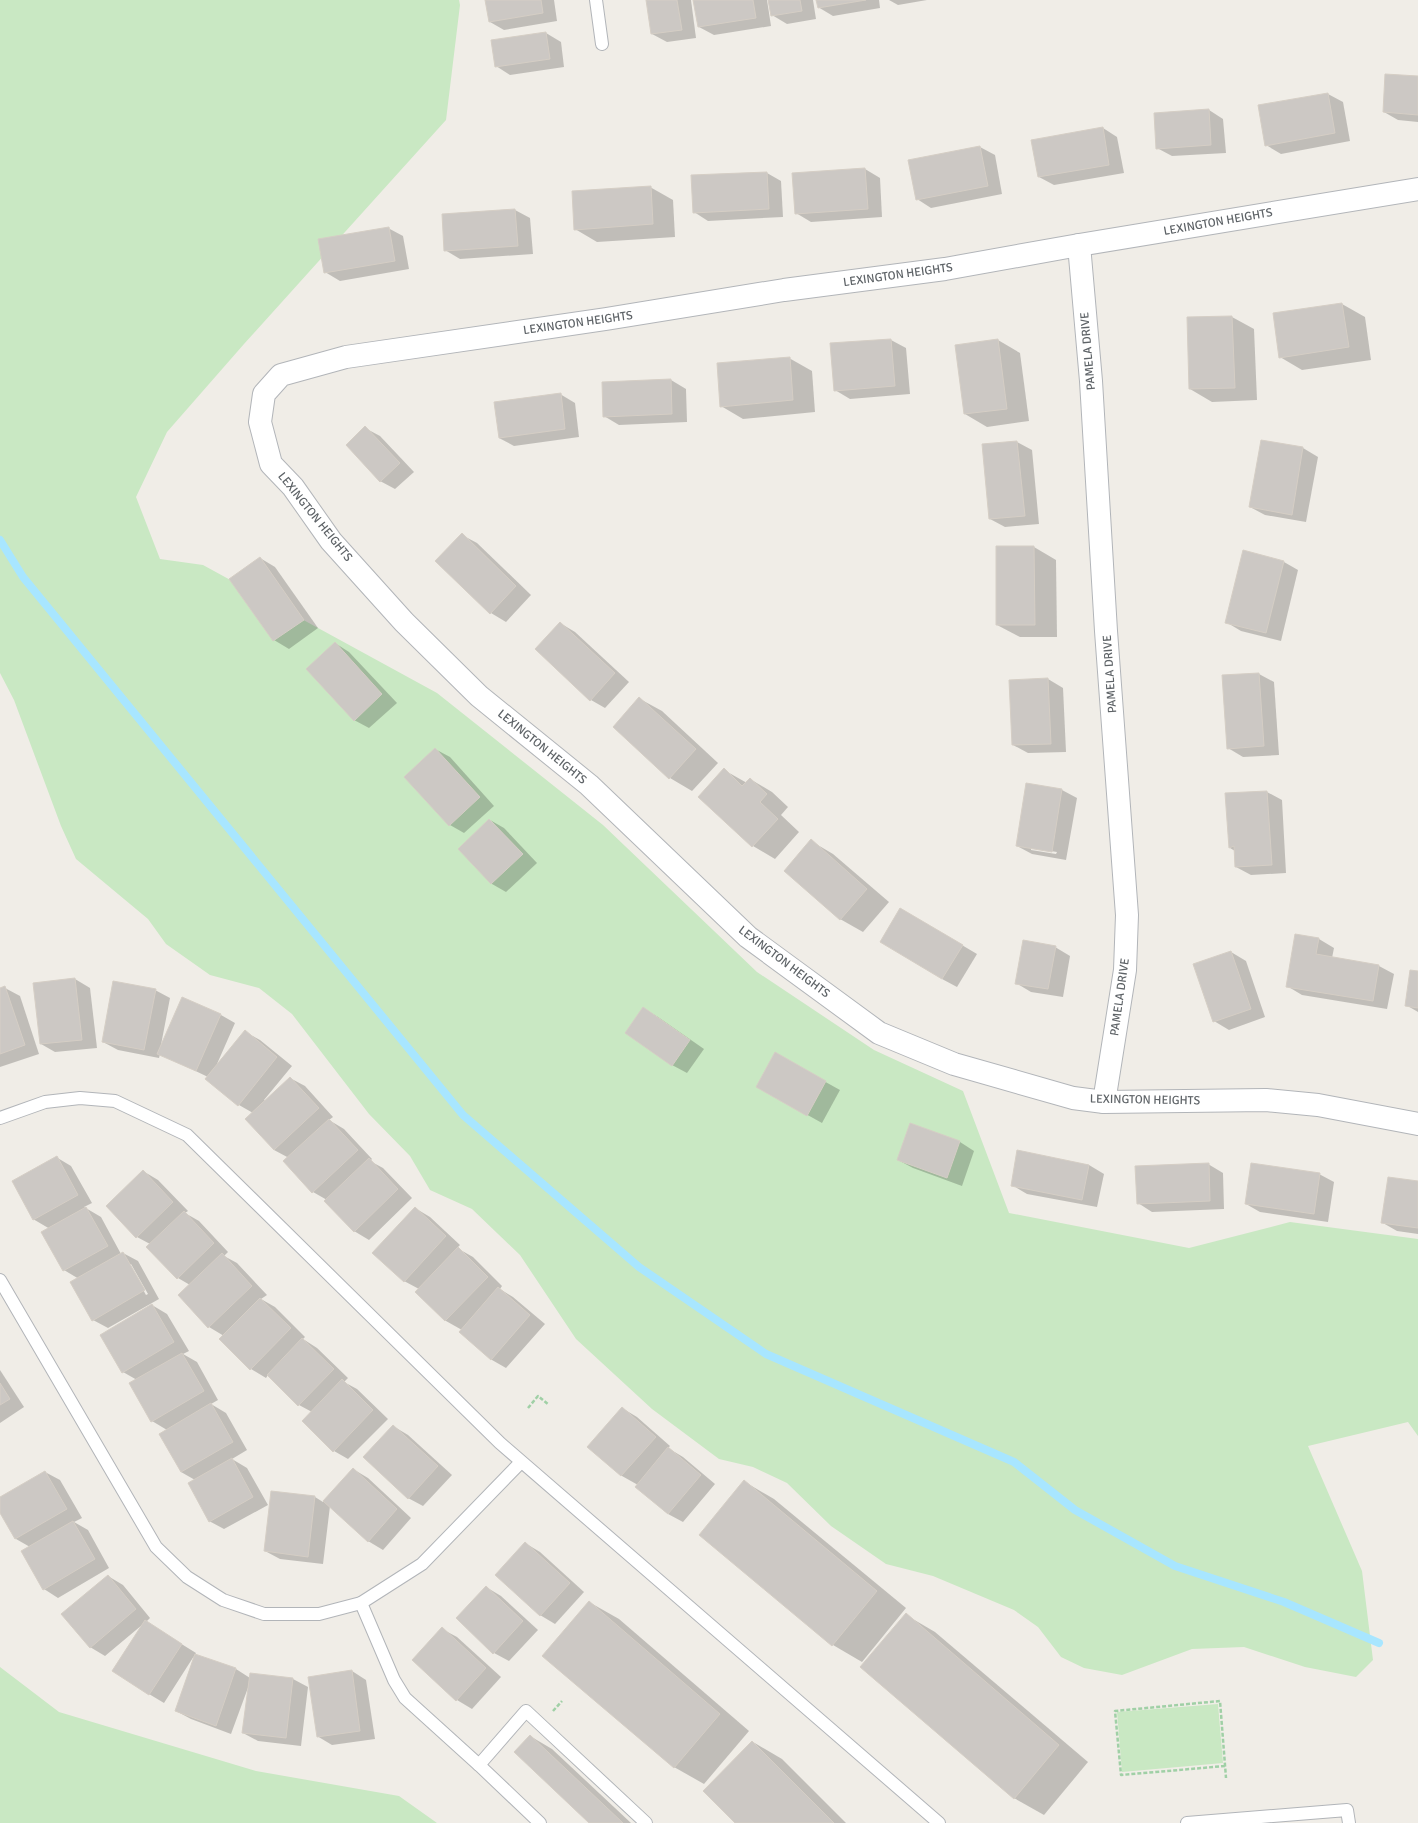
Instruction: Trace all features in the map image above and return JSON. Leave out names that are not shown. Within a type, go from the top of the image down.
[{"type":"street","name":"LEXINGTON HEIGHTS","points":[[1418,189],[1079,245],[945,269],[784,290],[606,319],[346,356],[281,375],[264,394],[260,422],[271,464],[293,487],[331,541],[404,622],[479,696],[589,785],[748,937],[879,1033],[954,1064],[1073,1098],[1104,1102],[1266,1100],[1318,1105],[1418,1124]]},
{"type":"street","name":"PAMELA DRIVE","points":[[1079,245],[1091,381],[1127,915],[1125,970],[1104,1102]]},
{"type":"lane","points":[[596,0],[602,44]]},
{"type":"lane","points":[[0,1118],[45,1102],[80,1098],[115,1101],[187,1136],[500,1443],[939,1823]]},
{"type":"lane","points":[[0,1280],[156,1546],[187,1577],[223,1600],[264,1614],[319,1614],[361,1603],[422,1564],[522,1462]]},
{"type":"lane","points":[[361,1603],[394,1680],[405,1698],[540,1823]]},
{"type":"lane","points":[[479,1765],[526,1711],[646,1823]]},
{"type":"lane","points":[[1187,1823],[1347,1810],[1349,1823]]},
{"type":"path","points":[[528,1408],[538,1396],[549,1405]]},
{"type":"path","points":[[1225,1766],[1121,1776],[1115,1710],[1220,1701],[1226,1778]]},
{"type":"green space","points":[[0,0],[459,0],[460,5],[446,120],[244,344],[167,432],[136,497],[160,559],[203,565],[437,693],[603,825],[757,972],[874,1050],[963,1091],[1009,1213],[1189,1248],[1290,1222],[1418,1239],[1418,1436],[1408,1422],[1308,1446],[1362,1571],[1373,1660],[1356,1677],[1305,1667],[1244,1647],[1192,1649],[1122,1675],[1084,1668],[1061,1657],[1038,1627],[1014,1610],[933,1576],[886,1564],[831,1526],[787,1483],[753,1467],[719,1459],[652,1409],[576,1339],[520,1255],[472,1209],[430,1190],[410,1156],[369,1114],[292,1014],[259,988],[210,975],[166,944],[148,919],[76,859],[61,826],[14,700],[0,673]]},
{"type":"green space","points":[[0,1667],[59,1712],[256,1771],[399,1796],[437,1823],[0,1823]]},
{"type":"green space","points":[[1218,1704],[1223,1763],[1122,1772],[1117,1712]]},
{"type":"building","points":[[485,0],[541,0],[543,13],[489,22]]},
{"type":"building","points":[[646,0],[677,0],[682,30],[651,34]]},
{"type":"building","points":[[693,0],[753,0],[756,18],[698,27]]},
{"type":"building","points":[[768,0],[800,0],[802,11],[771,16]]},
{"type":"building","points":[[816,0],[866,0],[818,8]]},
{"type":"building","points":[[546,32],[550,59],[495,67],[491,40]]},
{"type":"building","points":[[1385,74],[1418,76],[1418,115],[1383,112]]},
{"type":"building","points":[[1328,93],[1335,133],[1265,146],[1258,105]]},
{"type":"building","points":[[1209,109],[1211,145],[1156,149],[1154,113]]},
{"type":"building","points":[[1103,127],[1109,165],[1038,177],[1031,140]]},
{"type":"building","points":[[980,146],[988,186],[916,200],[908,160]]},
{"type":"building","points":[[865,168],[868,209],[795,214],[792,173]]},
{"type":"building","points":[[767,172],[769,209],[693,213],[691,175]]},
{"type":"building","points":[[651,186],[653,224],[574,230],[572,191]]},
{"type":"building","points":[[515,209],[518,246],[444,251],[442,214]]},
{"type":"building","points":[[389,227],[395,261],[324,273],[318,239]]},
{"type":"building","points":[[1342,303],[1349,347],[1279,358],[1273,313]]},
{"type":"building","points":[[1232,316],[1235,388],[1189,389],[1187,317]]},
{"type":"building","points":[[891,339],[895,386],[834,391],[830,343]]},
{"type":"building","points":[[998,339],[1007,409],[964,414],[955,345]]},
{"type":"building","points":[[790,357],[793,400],[720,407],[717,363]]},
{"type":"building","points":[[671,379],[672,414],[603,417],[602,382]]},
{"type":"building","points":[[561,393],[565,429],[499,438],[494,402]]},
{"type":"building","points":[[365,426],[400,463],[380,482],[346,445]]},
{"type":"building","points":[[1261,440],[1303,447],[1292,515],[1249,507]]},
{"type":"building","points":[[1017,441],[1025,516],[989,519],[982,444]]},
{"type":"building","points":[[462,533],[516,586],[490,614],[435,561]]},
{"type":"building","points":[[996,546],[1034,546],[1035,625],[996,625]]},
{"type":"building","points":[[1243,550],[1284,561],[1266,633],[1225,623]]},
{"type":"building","points":[[260,557],[304,620],[273,641],[229,579]]},
{"type":"building","points":[[560,622],[615,673],[590,701],[535,649]]},
{"type":"building","points":[[335,642],[382,694],[354,721],[306,669]]},
{"type":"building","points":[[1259,673],[1264,746],[1227,749],[1222,675]]},
{"type":"building","points":[[1048,678],[1051,744],[1012,745],[1009,680]]},
{"type":"building","points":[[639,697],[696,749],[669,779],[613,727]]},
{"type":"building","points":[[435,748],[480,797],[449,826],[404,777]]},
{"type":"building","points":[[724,768],[742,786],[750,778],[767,794],[760,802],[778,819],[752,847],[698,797]]},
{"type":"building","points":[[1026,783],[1062,789],[1052,852],[1016,846]]},
{"type":"building","points":[[1267,791],[1272,865],[1235,867],[1234,846],[1229,848],[1225,793]]},
{"type":"building","points":[[489,819],[523,854],[491,884],[458,849]]},
{"type":"building","points":[[811,839],[867,889],[840,920],[784,871]]},
{"type":"building","points":[[900,908],[963,945],[942,979],[880,942]]},
{"type":"building","points":[[1295,934],[1319,938],[1316,954],[1379,965],[1373,1001],[1286,987]]},
{"type":"building","points":[[1023,940],[1056,946],[1048,989],[1015,984]]},
{"type":"building","points":[[1231,951],[1251,1009],[1213,1022],[1193,964]]},
{"type":"building","points":[[1410,970],[1418,971],[1418,1008],[1405,1006]]},
{"type":"building","points":[[75,978],[82,1040],[40,1044],[33,983]]},
{"type":"building","points":[[113,981],[156,989],[144,1050],[102,1042]]},
{"type":"building","points":[[5,986],[25,1045],[0,1054],[0,988]]},
{"type":"building","points":[[182,997],[221,1014],[196,1071],[157,1054]]},
{"type":"building","points":[[643,1007],[690,1040],[672,1066],[625,1033]]},
{"type":"building","points":[[245,1030],[277,1057],[238,1106],[205,1079]]},
{"type":"building","points":[[775,1052],[826,1081],[807,1116],[756,1087]]},
{"type":"building","points":[[290,1077],[319,1108],[274,1150],[245,1119]]},
{"type":"building","points":[[329,1119],[358,1150],[312,1193],[283,1161]]},
{"type":"building","points":[[910,1123],[960,1141],[947,1178],[897,1160]]},
{"type":"building","points":[[1017,1150],[1089,1165],[1082,1200],[1011,1186]]},
{"type":"building","points":[[57,1156],[78,1195],[33,1220],[12,1181]]},
{"type":"building","points":[[369,1158],[398,1189],[354,1232],[324,1201]]},
{"type":"building","points":[[1209,1163],[1210,1201],[1137,1204],[1135,1166]]},
{"type":"building","points":[[1251,1163],[1320,1173],[1314,1214],[1245,1204]]},
{"type":"building","points":[[143,1170],[173,1202],[136,1238],[106,1206]]},
{"type":"building","points":[[1388,1177],[1418,1181],[1418,1228],[1381,1223]]},
{"type":"building","points":[[86,1207],[108,1246],[63,1271],[41,1232]]},
{"type":"building","points":[[415,1207],[446,1236],[404,1282],[372,1253]]},
{"type":"building","points":[[184,1211],[214,1243],[177,1279],[146,1247]]},
{"type":"building","points":[[458,1247],[488,1277],[445,1321],[415,1292]]},
{"type":"building","points":[[123,1252],[145,1290],[92,1321],[70,1282]]},
{"type":"building","points":[[222,1253],[252,1286],[208,1328],[178,1295]]},
{"type":"building","points":[[498,1287],[530,1315],[491,1360],[459,1332]]},
{"type":"building","points":[[260,1298],[291,1328],[250,1370],[219,1339]]},
{"type":"building","points":[[152,1304],[174,1342],[122,1373],[100,1335]]},
{"type":"building","points":[[302,1338],[334,1369],[298,1406],[267,1375]]},
{"type":"building","points":[[182,1353],[204,1391],[151,1422],[129,1383]]},
{"type":"building","points":[[342,1379],[373,1410],[333,1452],[302,1421]]},
{"type":"building","points":[[0,1383],[10,1399],[0,1405]]},
{"type":"building","points":[[211,1403],[233,1442],[181,1472],[159,1434]]},
{"type":"building","points":[[622,1407],[656,1437],[621,1476],[587,1447]]},
{"type":"building","points":[[393,1425],[438,1466],[408,1499],[363,1457]]},
{"type":"building","points":[[668,1447],[701,1475],[668,1514],[635,1487]]},
{"type":"building","points":[[232,1458],[253,1497],[209,1522],[188,1483]]},
{"type":"building","points":[[353,1468],[397,1509],[368,1542],[323,1501]]},
{"type":"building","points":[[45,1471],[67,1509],[15,1539],[0,1513],[0,1497]]},
{"type":"building","points":[[744,1480],[877,1591],[832,1646],[699,1535]]},
{"type":"building","points":[[271,1491],[315,1496],[308,1557],[264,1551]]},
{"type":"building","points":[[73,1521],[95,1559],[43,1590],[21,1551]]},
{"type":"building","points":[[525,1542],[570,1583],[540,1616],[495,1575]]},
{"type":"building","points":[[108,1575],[136,1609],[90,1648],[61,1614]]},
{"type":"building","points":[[486,1586],[523,1621],[493,1654],[456,1618]]},
{"type":"building","points":[[589,1601],[720,1714],[674,1768],[542,1656]]},
{"type":"building","points":[[906,1613],[1059,1745],[1014,1799],[860,1667]]},
{"type":"building","points":[[145,1620],[182,1644],[149,1695],[112,1671]]},
{"type":"building","points":[[442,1627],[486,1668],[456,1701],[412,1660]]},
{"type":"building","points":[[195,1654],[236,1668],[216,1726],[175,1711]]},
{"type":"building","points":[[352,1670],[360,1731],[317,1737],[308,1677]]},
{"type":"building","points":[[250,1673],[293,1678],[286,1738],[242,1733]]},
{"type":"building","points":[[530,1735],[623,1823],[589,1823],[514,1752]]},
{"type":"building","points":[[752,1741],[834,1823],[735,1823],[703,1791]]},
{"type":"waterway","points":[[0,540],[23,577],[463,1115],[639,1267],[766,1354],[1014,1462],[1075,1510],[1175,1566],[1284,1602],[1379,1643]]}]
